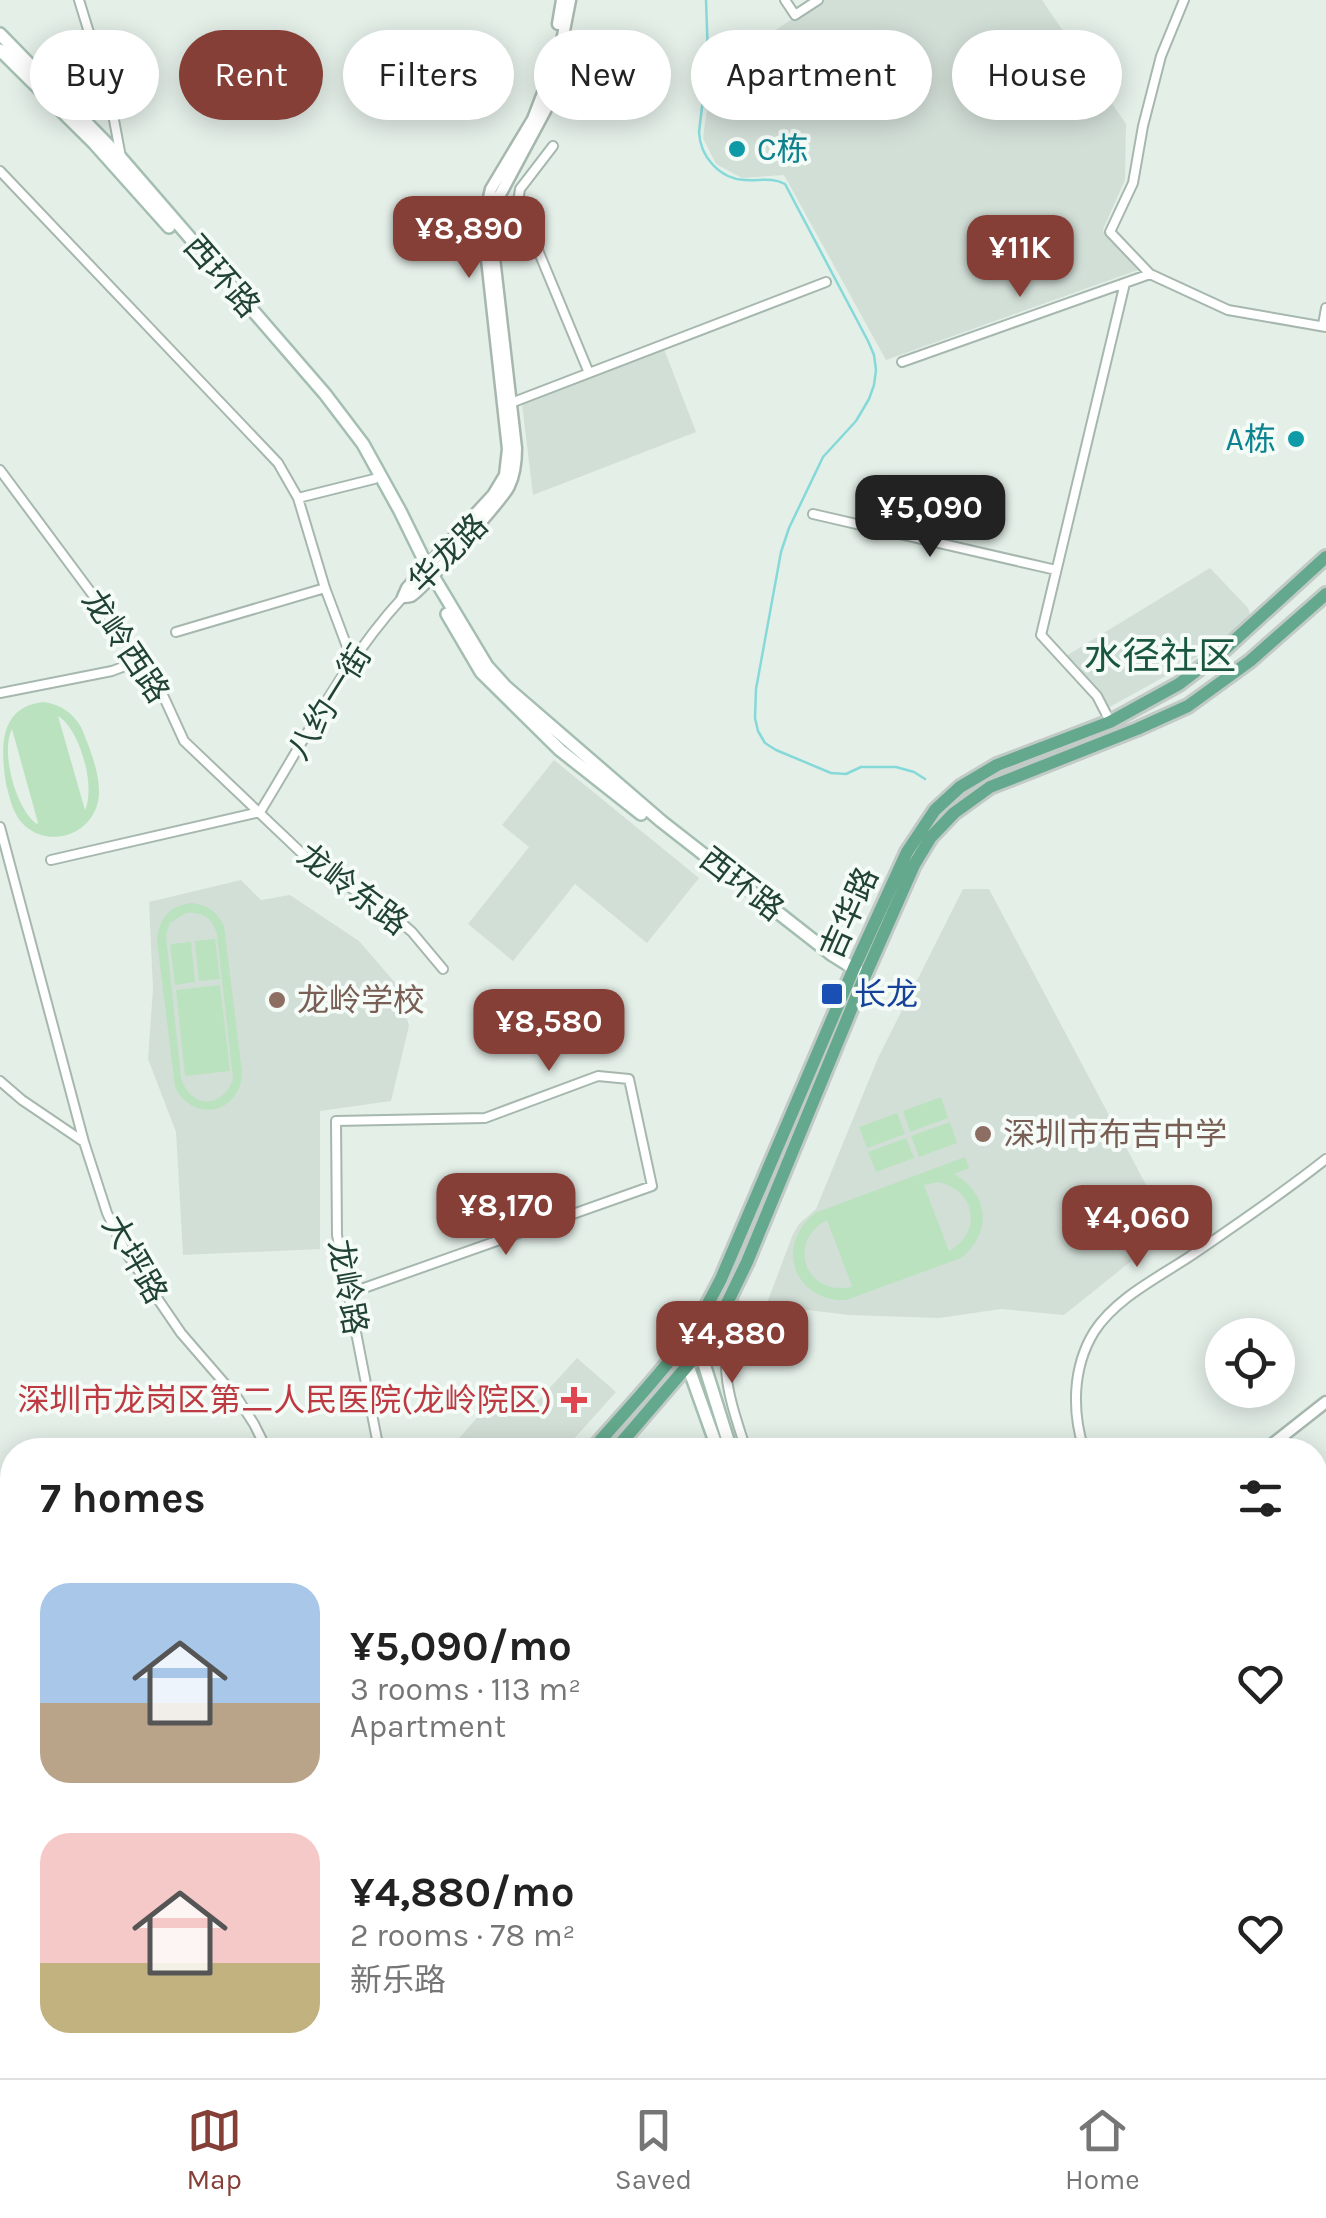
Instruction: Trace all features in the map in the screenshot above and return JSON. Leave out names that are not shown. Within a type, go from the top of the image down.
[{"type":"main road","name":"西环路","points":[[0,34],[325,394],[363,444],[400,511],[427,574]]},
{"type":"main road","name":"西环路","points":[[0,50],[120,165],[319,398],[356,447],[427,574],[487,666],[506,688],[661,821],[856,974]]},
{"type":"main road","name":"吉华路","points":[[602,1438],[686,1339],[721,1279],[907,852],[935,810],[960,787],[997,765],[1110,722],[1178,684],[1225,650],[1326,557]]},
{"type":"main road","name":"吉华路","points":[[625,1438],[700,1351],[728,1302],[754,1245],[856,974],[931,838],[954,813],[990,786],[1188,706],[1250,661],[1326,594]]},
{"type":"main road","points":[[686,1339],[700,1351],[718,1438]]},
{"type":"main road","points":[[686,1339],[688,1366],[718,1438]]},
{"type":"street","points":[[79,0],[111,104],[120,165]]},
{"type":"street","name":"华龙路","points":[[427,574],[499,502],[510,485],[516,461],[492,218],[499,193],[546,109],[557,69],[566,0]]},
{"type":"street","name":"华龙路","points":[[403,597],[412,596],[494,495],[505,475],[508,449],[484,215],[491,189],[538,108],[566,0]]},
{"type":"street","points":[[785,0],[795,15],[818,0]]},
{"type":"street","points":[[1184,0],[1161,56],[1133,184],[1110,232],[1150,274],[1228,310],[1324,326],[1326,308]]},
{"type":"street","points":[[553,146],[520,189],[518,202],[589,373]]},
{"type":"street","points":[[0,171],[278,463],[298,498],[352,660]]},
{"type":"street","points":[[902,362],[1150,274]]},
{"type":"street","points":[[511,403],[826,282]]},
{"type":"street","points":[[1116,737],[1097,696],[1041,635],[1126,283]]},
{"type":"street","name":"龙岭西路","points":[[0,470],[156,680],[184,742],[260,812]]},
{"type":"street","points":[[298,498],[374,479]]},
{"type":"street","points":[[813,514],[1056,570]]},
{"type":"street","points":[[176,632],[325,588]]},
{"type":"street","name":"八约一街","points":[[260,812],[352,660],[403,597]]},
{"type":"street","points":[[0,693],[112,671],[141,660]]},
{"type":"street","points":[[51,860],[260,812]]},
{"type":"street","name":"龙岭东路","points":[[260,812],[310,861],[396,918],[443,969]]},
{"type":"street","name":"大坪路","points":[[0,827],[84,1142],[107,1213],[125,1251],[181,1333],[238,1399],[261,1438]]},
{"type":"street","name":"龙岭路","points":[[348,1294],[652,1186],[629,1079],[598,1076],[485,1118],[336,1121],[337,1234],[348,1294],[377,1438]]},
{"type":"street","points":[[0,1081],[84,1142]]},
{"type":"street","points":[[1080,1438],[1076,1390],[1080,1364],[1094,1332],[1117,1306],[1326,1159]]},
{"type":"street","points":[[728,1302],[738,1307],[727,1348],[726,1382],[742,1438]]},
{"type":"street","points":[[1280,1438],[1326,1402]]},
{"type":"shaded area","points":[[821,0],[1042,0],[1062,30],[952,30],[952,120],[1122,118],[1126,124],[1125,180],[1103,232],[1138,270],[886,360],[784,175],[742,178],[716,164],[703,138],[705,120],[932,120],[932,30],[776,30]]},
{"type":"shaded area","points":[[664,349],[696,432],[533,495],[522,404]]},
{"type":"shaded area","points":[[1210,568],[1248,608],[1250,615],[1236,630],[1182,667],[1108,708],[1101,693],[1066,656]]},
{"type":"shaded area","points":[[554,760],[699,878],[647,943],[575,884],[513,961],[468,924],[529,847],[502,825]]},
{"type":"shaded area","name":"龙岭学校","points":[[241,880],[261,900],[290,895],[359,941],[398,986],[409,1026],[391,1101],[320,1111],[320,1249],[183,1255],[176,1132],[148,1059],[153,989],[149,902]]},
{"type":"shaded area","name":"深圳市布吉中学","points":[[963,889],[989,889],[1170,1230],[1064,1315],[1001,1309],[939,1318],[849,1315],[767,1303],[793,1234],[816,1209],[878,1058]]},
{"type":"shaded area","name":"深圳市龙岗区第二人民医院(龙岭院区)","points":[[577,1358],[616,1392],[575,1438],[459,1438],[501,1390],[533,1406]]},
{"type":"green space","points":[[44,702],[70,713],[81,727],[93,760],[99,786],[96,807],[91,818],[72,833],[36,833],[21,822],[11,801],[4,770],[6,730],[19,711]],"holes":[[[58,716],[73,733],[84,759],[89,787],[85,810]],[[12,729],[38,823],[37,824],[29,817],[12,779],[8,751]]]},
{"type":"green space","points":[[192,903],[207,907],[224,926],[242,1072],[234,1097],[225,1105],[204,1110],[183,1099],[175,1087],[157,941],[167,914]],"holes":[[[192,913],[210,920],[217,935],[233,1079],[222,1096],[207,1101],[192,1095],[181,1078],[166,935],[170,923]]]},
{"type":"green space","points":[[215,939],[220,979],[199,981],[195,941]]},
{"type":"green space","points":[[191,942],[195,982],[175,985],[170,944]]},
{"type":"green space","points":[[220,985],[230,1071],[185,1076],[176,990]]},
{"type":"green space","points":[[941,1097],[948,1118],[910,1132],[903,1111]]},
{"type":"green space","points":[[897,1113],[905,1134],[867,1148],[859,1127]]},
{"type":"green space","points":[[950,1122],[957,1143],[919,1157],[911,1136]]},
{"type":"green space","points":[[906,1138],[914,1158],[876,1172],[868,1152]]},
{"type":"green space","points":[[965,1157],[969,1168],[954,1174],[974,1192],[983,1214],[978,1237],[961,1258],[846,1300],[813,1292],[796,1269],[795,1240],[815,1213]],"holes":[[[938,1182],[961,1193],[970,1212],[967,1233],[949,1251],[924,1185]],[[827,1220],[852,1286],[851,1287],[835,1288],[822,1283],[806,1265],[807,1241]]]},
{"type":"waterway","points":[[706,0],[708,58],[699,132],[703,150],[727,176],[785,184],[868,341],[876,370],[869,399],[856,421],[823,457],[781,552],[756,689],[758,731],[765,743],[776,750],[831,773],[846,774],[861,767],[896,767],[925,779]]},
{"type":"place","name":"C栋","points":[[737,149]]},
{"type":"place","name":"A栋","points":[[1296,439]]},
{"type":"place","name":"长龙","points":[[832,994]]},
{"type":"place","name":"龙岭学校","points":[[277,1000]]},
{"type":"place","name":"深圳市布吉中学","points":[[983,1134]]},
{"type":"place","name":"深圳市龙岗区第二人民医院(龙岭院区)","points":[[574,1400]]},
{"type":"district","name":"水径社区","points":[[1160,656]]}]
